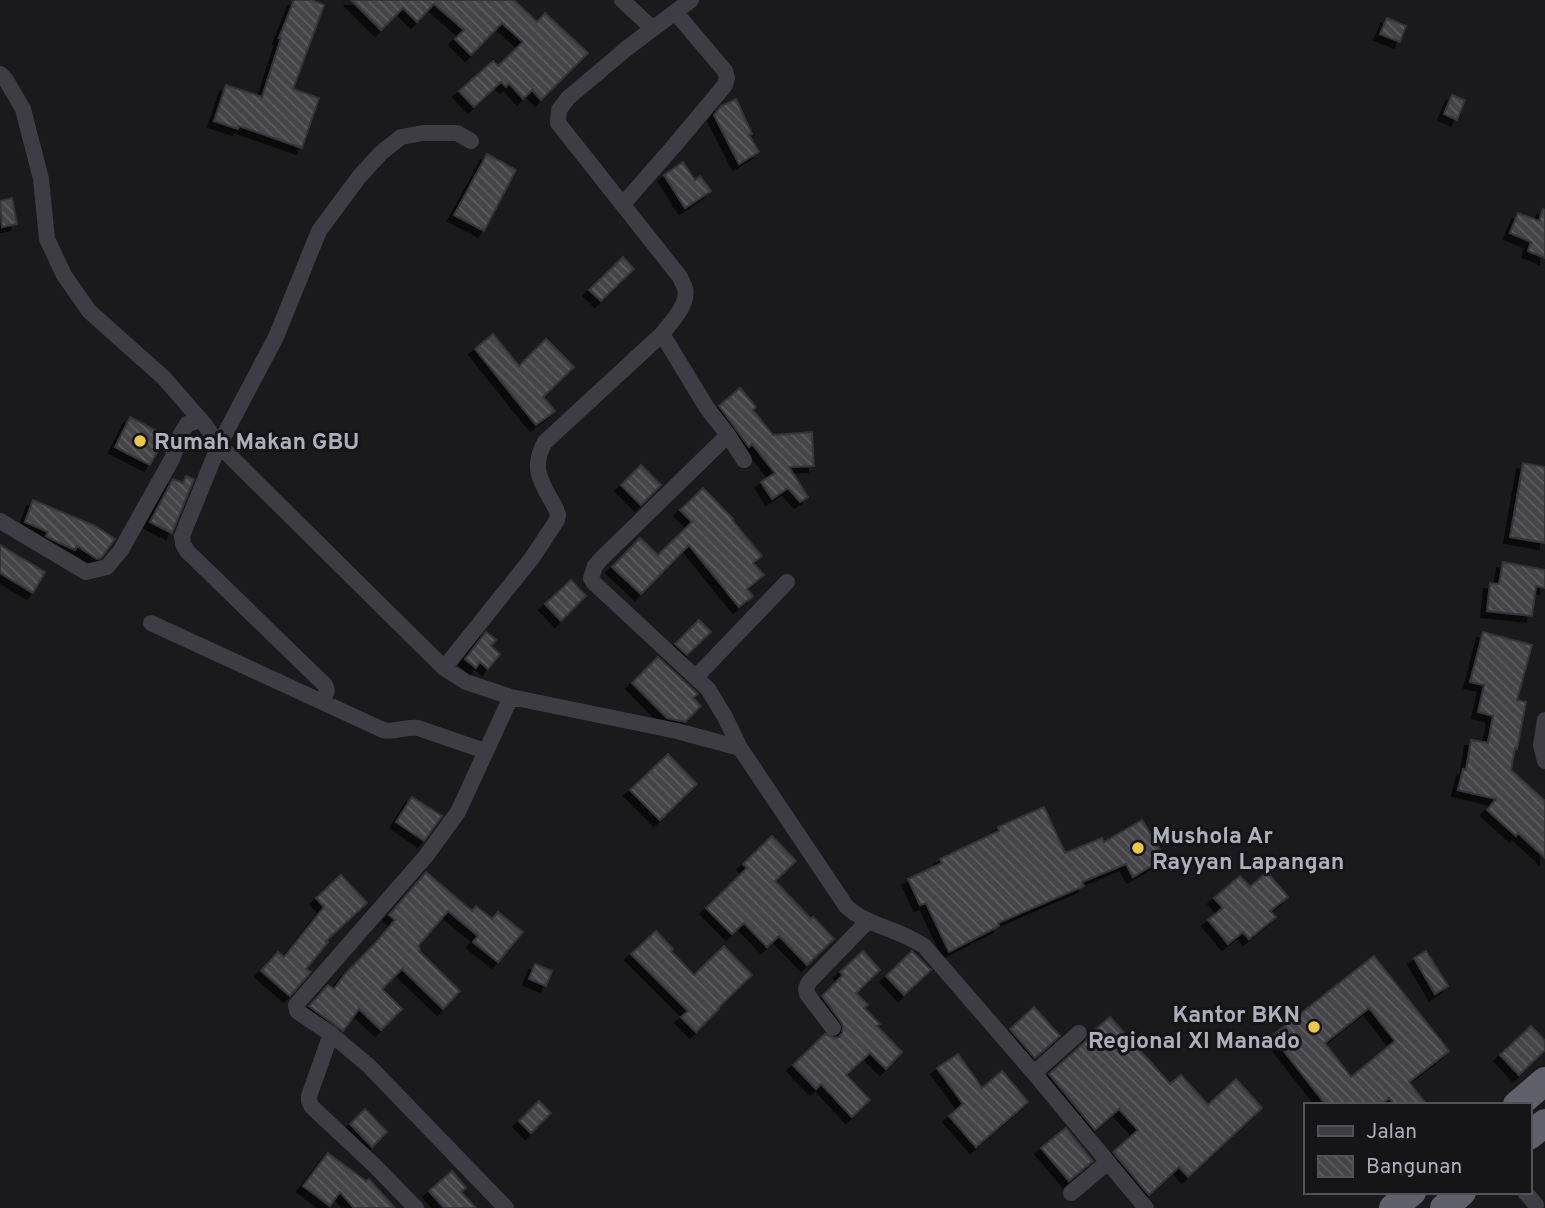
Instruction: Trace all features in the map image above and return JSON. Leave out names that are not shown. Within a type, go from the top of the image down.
[{"type":"highway","points":[[1519,1103],[1545,1082]]},
{"type":"highway","points":[[1531,1134],[1545,1123]]},
{"type":"highway","points":[[1394,1208],[1410,1194]]},
{"type":"highway","points":[[1444,1208],[1460,1194]]},
{"type":"street","points":[[622,0],[653,29]]},
{"type":"street","points":[[444,668],[532,558],[557,520],[558,514],[538,472],[539,453],[545,442],[662,334],[685,298],[685,288],[680,277],[558,123],[557,116],[568,98],[691,0]]},
{"type":"street","points":[[623,204],[725,85],[727,78],[725,71],[675,12]]},
{"type":"street","points":[[0,74],[23,109],[41,179],[47,239],[64,275],[89,311],[164,378],[219,445],[444,668],[466,682],[511,697],[677,731],[740,748]]},
{"type":"street","points":[[321,701],[326,694],[325,685],[187,551],[182,536],[219,445],[276,337],[319,231],[359,177],[381,153],[401,137],[457,132],[471,141]]},
{"type":"street","points":[[662,334],[707,408],[744,460]]},
{"type":"street","points":[[0,521],[86,572],[107,567],[121,550],[172,459],[187,424],[201,421]]},
{"type":"street","points":[[728,435],[601,559],[595,566],[591,578],[593,583],[708,689],[740,748],[846,906],[867,922],[906,936],[924,946],[1146,1208]]},
{"type":"street","points":[[696,677],[787,582]]},
{"type":"street","points":[[151,623],[386,732],[409,727],[418,728],[485,751]]},
{"type":"street","points":[[506,1208],[369,1066],[297,1010],[296,1005],[426,856],[458,813],[511,697]]},
{"type":"street","points":[[1545,720],[1541,745],[1545,761]]},
{"type":"street","points":[[833,1028],[806,989],[809,982],[867,922]]},
{"type":"street","points":[[1034,1073],[1079,1033]]},
{"type":"street","points":[[331,1034],[309,1096],[312,1107],[416,1208]]},
{"type":"street","points":[[1070,1193],[1108,1162]]},
{"type":"building","points":[[294,0],[312,0],[324,5],[293,89],[319,98],[302,148],[239,126],[238,129],[214,121],[226,85],[262,97],[279,38]]},
{"type":"building","points":[[351,0],[514,0],[537,22],[545,13],[588,53],[541,100],[532,90],[523,99],[509,83],[506,87],[501,82],[474,107],[459,91],[493,61],[498,66],[523,42],[502,23],[471,55],[455,39],[464,30],[434,4],[417,22],[403,8],[381,30]]},
{"type":"building","points":[[1387,18],[1406,26],[1400,42],[1380,34]]},
{"type":"building","points":[[1452,95],[1465,100],[1457,120],[1444,114]]},
{"type":"building","points":[[736,99],[752,134],[749,135],[759,152],[739,164],[714,115],[721,106]]},
{"type":"building","points":[[487,154],[516,170],[484,231],[454,215]]},
{"type":"building","points":[[683,162],[695,180],[700,176],[711,191],[685,208],[664,175]]},
{"type":"building","points":[[12,198],[17,224],[2,227],[0,201]]},
{"type":"building","points":[[1543,209],[1545,258],[1528,251],[1531,242],[1510,233],[1518,213],[1539,221]]},
{"type":"building","points":[[623,257],[634,269],[601,301],[589,290]]},
{"type":"building","points":[[493,334],[519,366],[546,339],[574,367],[543,397],[555,411],[536,425],[475,349]]},
{"type":"building","points":[[740,388],[756,407],[753,410],[773,435],[812,432],[814,466],[789,467],[808,497],[800,502],[788,488],[772,499],[761,482],[775,473],[752,444],[749,447],[719,406]]},
{"type":"building","name":"Rumah Makan GBU","points":[[130,417],[166,436],[150,465],[115,447]]},
{"type":"building","points":[[1523,463],[1545,467],[1545,543],[1510,537]]},
{"type":"building","points":[[641,465],[661,485],[641,505],[621,485]]},
{"type":"building","points":[[186,476],[194,479],[172,533],[150,522],[173,479],[183,483]]},
{"type":"building","points":[[703,488],[733,519],[762,556],[753,563],[764,575],[747,589],[753,596],[739,607],[689,545],[641,594],[612,567],[640,538],[658,555],[692,522],[680,510]]},
{"type":"building","points":[[33,500],[95,526],[115,539],[101,558],[97,559],[77,546],[75,550],[51,539],[46,536],[48,532],[25,522]]},
{"type":"building","points":[[0,545],[45,572],[33,593],[0,573]]},
{"type":"building","points":[[1503,562],[1545,570],[1545,588],[1536,586],[1532,616],[1487,611],[1490,583],[1499,584]]},
{"type":"building","points":[[571,580],[586,596],[561,621],[545,604]]},
{"type":"building","points":[[699,620],[711,632],[687,655],[675,644]]},
{"type":"building","points":[[486,632],[496,640],[491,646],[500,654],[488,669],[480,662],[476,668],[465,659]]},
{"type":"building","points":[[1483,632],[1532,645],[1517,700],[1526,702],[1511,770],[1545,801],[1545,858],[1487,810],[1496,799],[1458,790],[1463,769],[1466,770],[1471,740],[1488,743],[1493,716],[1478,712],[1484,685],[1470,682]]},
{"type":"building","points":[[658,657],[698,694],[693,698],[701,706],[685,722],[667,718],[632,683]]},
{"type":"building","points":[[668,754],[697,784],[660,820],[630,790]]},
{"type":"building","points":[[412,797],[442,816],[424,841],[396,822]]},
{"type":"building","points":[[1044,807],[1065,853],[1102,838],[1104,842],[1142,820],[1165,858],[1133,877],[1126,864],[1082,882],[1084,886],[998,923],[999,926],[949,952],[926,903],[920,905],[908,879],[942,863],[940,859],[999,831],[998,827]]},
{"type":"building","points":[[772,836],[796,861],[775,881],[834,939],[807,965],[779,936],[767,947],[744,923],[732,934],[706,908],[747,868],[743,864]]},
{"type":"building","points":[[426,872],[472,911],[476,906],[492,919],[498,912],[523,932],[498,962],[473,942],[478,936],[448,911],[418,946],[419,951],[460,991],[443,1009],[402,969],[382,989],[402,1009],[381,1030],[359,1009],[343,1031],[309,1006],[328,985],[334,989],[377,941],[395,920],[389,915]]},
{"type":"building","points":[[1267,872],[1288,897],[1270,911],[1276,917],[1249,939],[1243,932],[1228,944],[1208,920],[1223,908],[1214,898],[1240,876],[1250,887]]},
{"type":"building","points":[[341,875],[367,903],[326,941],[328,942],[306,969],[311,972],[290,996],[261,971],[278,952],[284,957],[324,907],[316,898]]},
{"type":"building","points":[[656,931],[694,975],[724,946],[752,975],[696,1032],[681,1017],[688,1011],[631,954]]},
{"type":"building","points":[[863,951],[880,970],[856,993],[868,1005],[864,1008],[880,1024],[877,1026],[902,1052],[886,1069],[870,1053],[846,1075],[870,1100],[852,1117],[821,1084],[816,1089],[793,1065],[825,1034],[834,1038],[842,1033],[841,1022],[822,996],[843,975],[840,972]]},
{"type":"building","points":[[912,951],[931,970],[904,995],[886,976]]},
{"type":"building","points":[[1426,951],[1448,986],[1435,994],[1414,958]]},
{"type":"building","name":"Kantor BKN Regional XI Manado","points":[[1374,956],[1449,1051],[1409,1082],[1425,1103],[1393,1103],[1389,1098],[1383,1103],[1324,1103],[1272,1036]],"holes":[[[1369,1008],[1395,1041],[1351,1077],[1325,1043]]]},
{"type":"building","points":[[535,964],[552,971],[546,986],[529,979]]},
{"type":"building","points":[[1034,1007],[1060,1036],[1035,1058],[1010,1029]]},
{"type":"building","points":[[1110,1017],[1170,1084],[1181,1075],[1208,1105],[1236,1079],[1262,1108],[1188,1177],[1179,1167],[1149,1195],[1113,1152],[1138,1130],[1119,1109],[1095,1130],[1049,1074]]},
{"type":"building","points":[[1531,1026],[1545,1041],[1545,1050],[1519,1075],[1500,1055]]},
{"type":"building","points":[[958,1054],[982,1088],[1002,1071],[1028,1102],[976,1147],[949,1116],[963,1104],[937,1068]]},
{"type":"building","points":[[539,1101],[551,1113],[531,1133],[519,1121]]},
{"type":"building","points":[[365,1109],[387,1132],[372,1147],[350,1124]]},
{"type":"building","points":[[1066,1128],[1093,1161],[1069,1181],[1041,1148]]},
{"type":"building","points":[[328,1153],[366,1181],[369,1179],[395,1208],[354,1208],[340,1192],[330,1206],[303,1186]]},
{"type":"building","points":[[452,1171],[466,1188],[461,1192],[476,1208],[444,1208],[429,1191]]},
{"type":"place","name":"Rumah Makan GBU","points":[[140,441]]},
{"type":"place","name":"Mushola Ar Rayyan Lapangan","points":[[1138,848]]},
{"type":"place","name":"Kantor BKN Regional XI Manado","points":[[1314,1027]]}]
